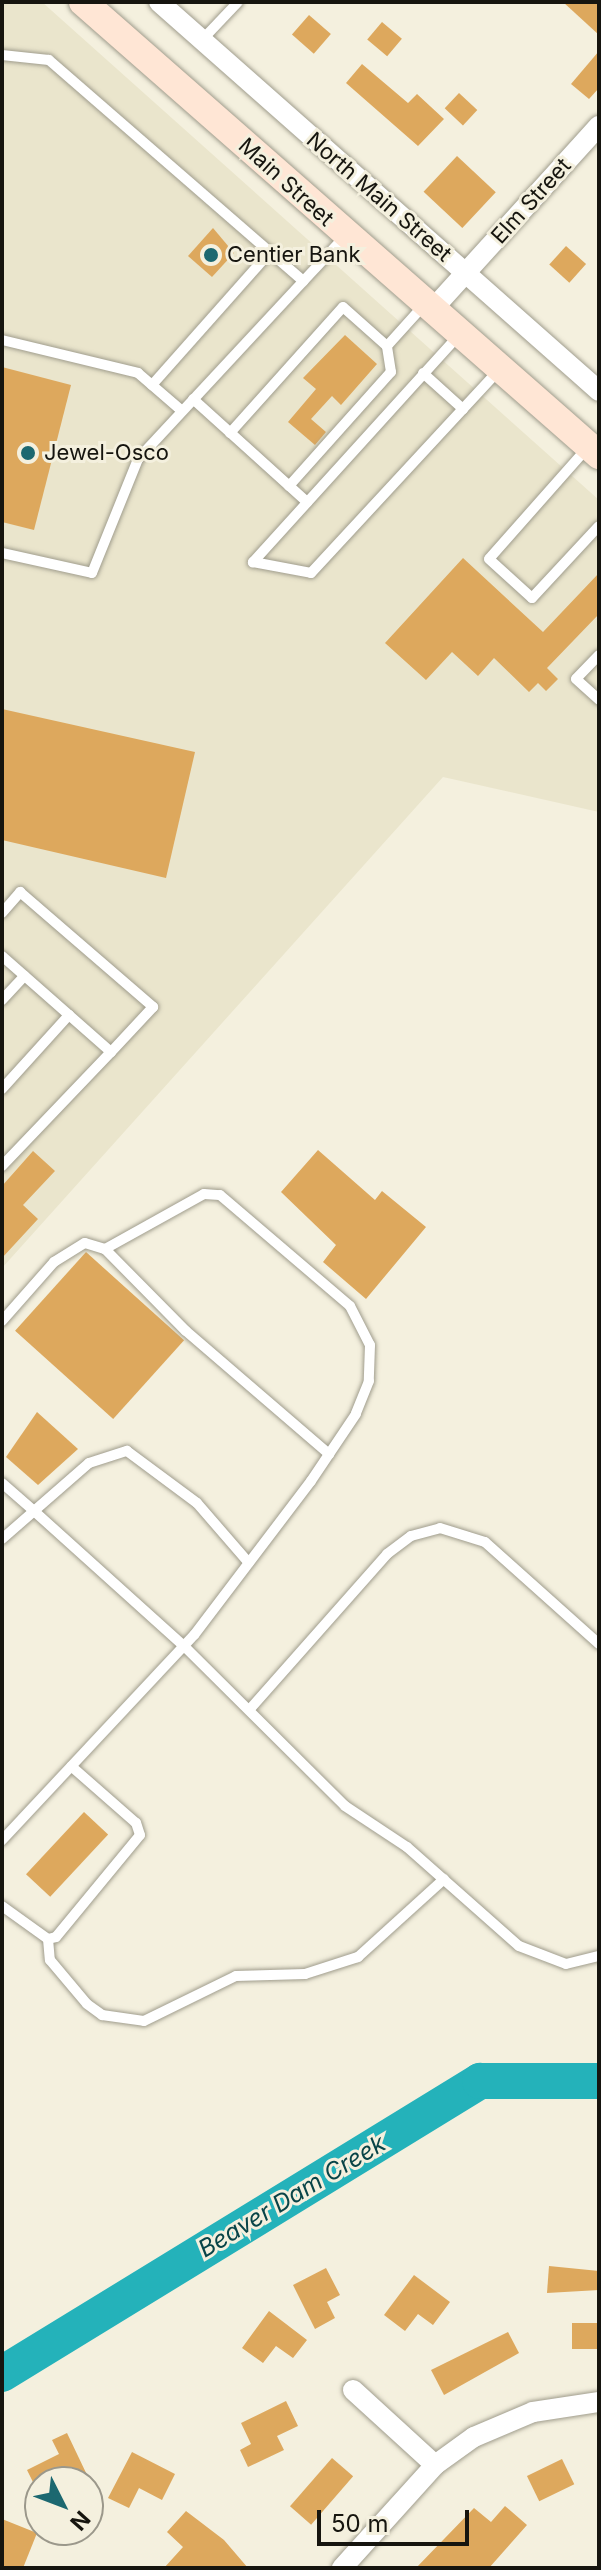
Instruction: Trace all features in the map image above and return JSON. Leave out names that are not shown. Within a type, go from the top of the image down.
[{"type":"main road","name":"Main Street","points":[[83,2],[428,308],[594,450]]},
{"type":"street","name":"North Main Street","points":[[159,2],[599,391]]},
{"type":"street","name":"Elm Street","points":[[428,308],[465,273],[599,126]]},
{"type":"street","points":[[353,2390],[435,2465]]},
{"type":"street","points":[[342,2568],[435,2465],[474,2437],[533,2412],[599,2402]]},
{"type":"lane","points":[[202,40],[238,2]]},
{"type":"lane","points":[[2,55],[49,60],[303,281]]},
{"type":"lane","points":[[2,553],[92,573],[138,459],[346,235]]},
{"type":"lane","points":[[152,385],[270,252]]},
{"type":"lane","points":[[230,433],[343,307],[387,346],[391,372],[289,486]]},
{"type":"lane","points":[[387,346],[428,308]]},
{"type":"lane","points":[[459,335],[253,562],[311,573],[500,369]]},
{"type":"lane","points":[[2,340],[138,373],[182,411]]},
{"type":"lane","points":[[423,373],[463,409]]},
{"type":"lane","points":[[193,399],[307,502]]},
{"type":"lane","points":[[594,450],[489,559],[532,598],[599,526]]},
{"type":"lane","points":[[599,655],[576,679],[599,700]]},
{"type":"lane","points":[[2,913],[20,892],[153,1007],[2,1166]]},
{"type":"lane","points":[[2,956],[111,1052]]},
{"type":"lane","points":[[2,1000],[24,976]]},
{"type":"lane","points":[[2,1089],[69,1015]]},
{"type":"lane","points":[[2,1840],[184,1646],[329,1454],[369,1381],[370,1345],[350,1306],[220,1195],[204,1194],[105,1249]]},
{"type":"lane","points":[[2,1321],[54,1262],[85,1243],[105,1249],[186,1331],[329,1454]]},
{"type":"lane","points":[[2,1539],[89,1463],[127,1451],[197,1503],[249,1563]]},
{"type":"lane","points":[[2,1483],[184,1646],[345,1806],[544,1958],[566,1964],[599,1956]]},
{"type":"lane","points":[[250,1709],[387,1554],[411,1536],[440,1528],[485,1542],[599,1644]]},
{"type":"lane","points":[[71,1766],[136,1823],[140,1835],[48,1939],[50,1960],[87,2004],[113,2018],[144,2021],[223,1980],[305,1974],[358,1957],[444,1879]]},
{"type":"lane","points":[[2,1906],[48,1939]]},
{"type":"shaded area","points":[[2,2],[42,2],[599,500],[599,812],[443,777],[2,1268]]},
{"type":"building","points":[[563,2],[599,2],[599,35]]},
{"type":"building","points":[[309,15],[331,34],[314,54],[292,35]]},
{"type":"building","points":[[382,22],[402,39],[387,56],[367,40]]},
{"type":"building","points":[[599,51],[599,88],[589,99],[571,84]]},
{"type":"building","points":[[362,64],[408,103],[417,94],[444,119],[418,146],[346,83]]},
{"type":"building","points":[[459,93],[477,110],[463,125],[445,108]]},
{"type":"building","points":[[457,156],[496,192],[462,228],[424,192]]},
{"type":"building","name":"Centier Bank","points":[[213,228],[234,253],[212,277],[188,256]]},
{"type":"building","points":[[566,246],[586,264],[569,283],[549,265]]},
{"type":"building","points":[[345,335],[377,364],[341,405],[332,396],[311,419],[326,432],[315,445],[288,422],[316,389],[303,378]]},
{"type":"building","name":"Jewel-Osco","points":[[2,367],[71,385],[34,530],[2,522]]},
{"type":"building","points":[[463,558],[543,632],[599,573],[599,614],[547,668],[558,679],[546,691],[538,683],[529,692],[494,658],[478,676],[452,652],[426,680],[385,643]]},
{"type":"building","points":[[2,709],[195,752],[166,878],[2,840]]},
{"type":"building","points":[[318,1150],[375,1200],[382,1191],[426,1227],[366,1299],[323,1262],[336,1245],[281,1192]]},
{"type":"building","points":[[33,1151],[55,1171],[23,1205],[38,1219],[2,1258],[2,1186]]},
{"type":"building","points":[[86,1252],[184,1340],[113,1419],[15,1331]]},
{"type":"building","points":[[37,1412],[78,1449],[38,1485],[6,1457]]},
{"type":"building","points":[[84,1812],[108,1835],[50,1897],[26,1874]]},
{"type":"building","points":[[549,2266],[599,2271],[599,2290],[547,2293]]},
{"type":"building","points":[[326,2268],[340,2295],[327,2302],[335,2318],[315,2329],[293,2285]]},
{"type":"building","points":[[414,2275],[450,2302],[433,2325],[418,2314],[405,2331],[384,2315]]},
{"type":"building","points":[[269,2311],[307,2340],[293,2358],[276,2346],[263,2363],[242,2348]]},
{"type":"building","points":[[572,2323],[599,2323],[599,2349],[572,2349]]},
{"type":"building","points":[[508,2332],[519,2353],[444,2395],[431,2370]]},
{"type":"building","points":[[286,2401],[298,2426],[277,2436],[284,2450],[248,2467],[240,2450],[251,2444],[241,2423]]},
{"type":"building","points":[[67,2433],[83,2466],[35,2466],[59,2454],[52,2440]]},
{"type":"building","points":[[132,2452],[175,2474],[162,2500],[139,2488],[129,2508],[108,2498]]},
{"type":"building","points":[[332,2458],[353,2476],[311,2525],[290,2506]]},
{"type":"building","points":[[562,2459],[574,2484],[539,2501],[527,2476]]},
{"type":"building","points":[[505,2506],[527,2525],[489,2568],[416,2568],[474,2508],[491,2522]]},
{"type":"building","points":[[186,2511],[224,2540],[248,2568],[164,2568],[183,2547],[167,2532]]},
{"type":"building","points":[[2,2519],[24,2528],[24,2546],[32,2546],[23,2568],[2,2568]]},
{"type":"waterway","name":"Beaver Dam Creek","points":[[2,2374],[480,2081],[599,2081]]},
{"type":"place","name":"Centier Bank","points":[[211,255]]},
{"type":"place","name":"Jewel-Osco","points":[[28,453]]}]
